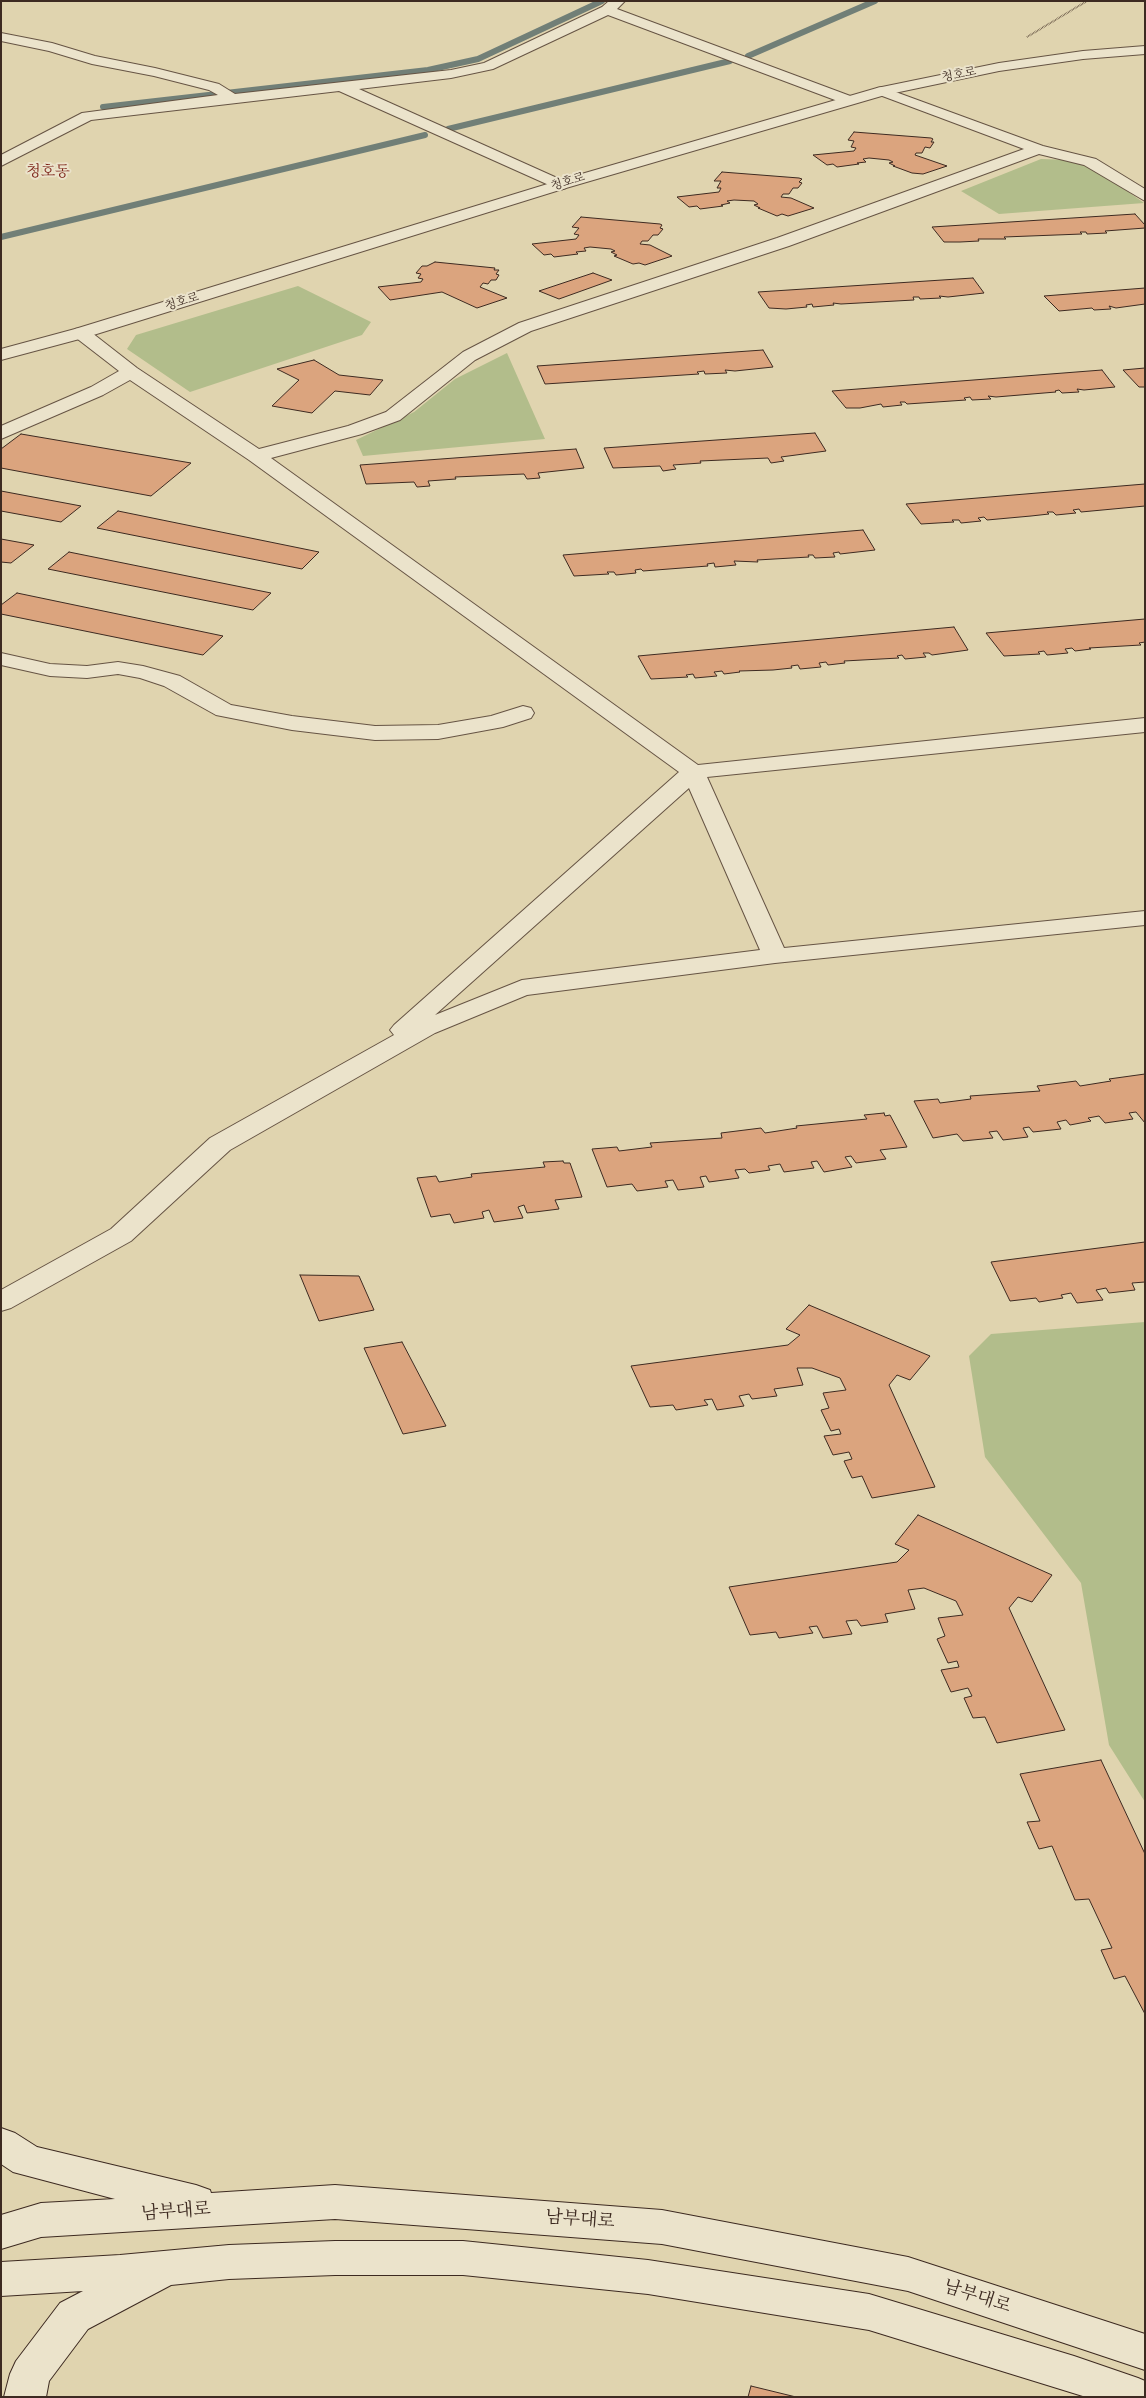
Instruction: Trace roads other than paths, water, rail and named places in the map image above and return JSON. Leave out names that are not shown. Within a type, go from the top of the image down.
[{"type":"street","points":[[1,161],[87,116],[232,97],[343,87],[451,74],[488,66],[613,5],[848,100]]},
{"type":"street","points":[[1,37],[52,47],[92,60],[155,72],[218,90],[232,97]]},
{"type":"street","name":"청호로","points":[[1,355],[81,333],[560,185],[882,90],[999,67],[1083,55],[1145,50]]},
{"type":"street","points":[[343,87],[560,185]]},
{"type":"street","points":[[882,90],[1038,149],[1090,162],[1118,177],[1145,196]]},
{"type":"street","points":[[256,456],[355,430],[392,416],[469,356],[525,327],[783,242],[1038,149]]},
{"type":"street","points":[[81,333],[131,372],[256,456],[693,772],[775,956]]},
{"type":"street","points":[[1,433],[97,390],[131,372]]},
{"type":"street","points":[[1,658],[50,670],[86,672],[118,668],[143,672],[172,682],[224,710],[292,724],[375,733],[438,732],[495,722],[523,713]]},
{"type":"street","points":[[368,1060],[693,772],[1145,725]]},
{"type":"street","points":[[1,1302],[121,1235],[220,1144],[426,1028],[522,988],[775,956],[1145,918]]},
{"type":"street","points":[[475,965],[522,988]]},
{"type":"street","points":[[1,2144],[28,2161],[221,2209]]},
{"type":"street","name":"남부대로","points":[[1,2232],[41,2220],[335,2202],[662,2226],[908,2274],[1145,2352]]},
{"type":"street","points":[[1,2279],[229,2262],[335,2258],[463,2258],[648,2276],[869,2312],[1074,2374],[1138,2397]]},
{"type":"street","points":[[25,2397],[30,2374],[74,2316],[168,2267]]},
{"type":"waterway","points":[[103,107],[428,70],[478,59],[602,1]]},
{"type":"waterway","points":[[748,56],[875,1]]},
{"type":"waterway","points":[[448,129],[730,61]]},
{"type":"waterway","points":[[1,237],[425,135]]},
{"type":"district","name":"청호동","points":[[48,172]]}]
